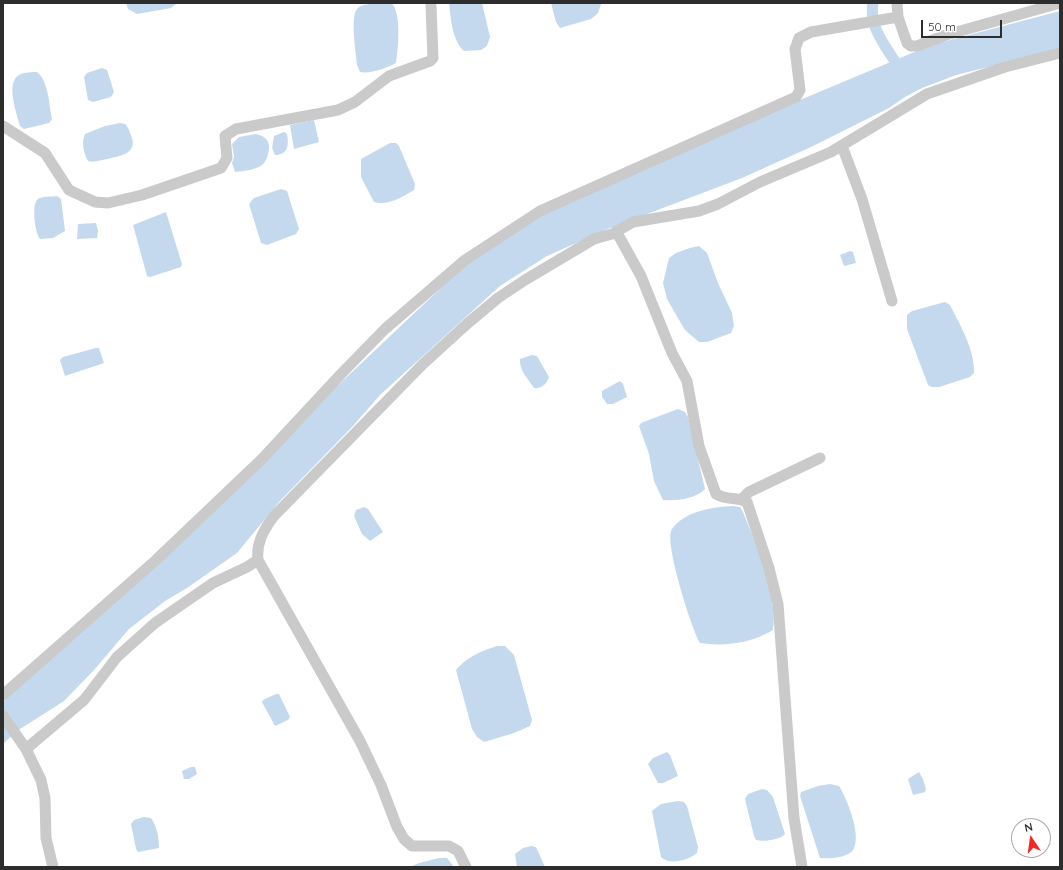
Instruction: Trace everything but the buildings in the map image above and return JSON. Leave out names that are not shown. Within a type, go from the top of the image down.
[{"type":"street","points":[[897,3],[893,18],[907,43],[911,46],[917,46],[946,35],[1060,3]]},
{"type":"street","points":[[3,126],[44,153],[69,190],[74,193],[95,202],[108,203],[142,195],[221,168],[227,158],[225,136],[236,128],[338,110],[354,102],[389,76],[430,61],[433,58],[431,6]]},
{"type":"street","points":[[3,695],[156,560],[262,459],[342,372],[384,329],[465,260],[540,211],[764,110],[790,100],[800,90],[795,49],[800,38],[811,32],[893,18]]},
{"type":"street","points":[[466,867],[458,851],[449,846],[412,846],[404,839],[397,827],[381,785],[360,741],[258,560],[257,551],[265,528],[274,516],[423,364],[468,323],[503,294],[525,280],[594,239],[616,231],[633,222],[699,210],[718,204],[760,182],[842,146],[927,94],[1005,67],[1060,53]]},
{"type":"street","points":[[842,146],[862,199],[892,301]]},
{"type":"street","points":[[616,231],[641,276],[672,353],[688,381],[699,446],[716,494],[724,499],[742,499],[747,502],[769,568],[778,604],[794,818],[802,867]]},
{"type":"street","points":[[742,499],[749,492],[820,458]]},
{"type":"street","points":[[23,746],[84,700],[117,657],[155,623],[213,583],[247,567],[258,560]]},
{"type":"street","points":[[3,716],[23,746],[38,773],[44,789],[46,838],[53,867]]},
{"type":"water","points":[[126,3],[177,3],[171,8],[137,14],[128,9]]},
{"type":"water","points":[[391,3],[397,14],[398,49],[396,63],[384,69],[360,72],[357,65],[355,44],[355,13],[359,7],[368,4]]},
{"type":"water","points":[[449,3],[482,3],[490,37],[487,46],[481,50],[464,51],[455,35],[451,22]]},
{"type":"water","points":[[551,3],[601,4],[598,13],[591,19],[560,28],[556,22]]},
{"type":"water","points":[[1060,11],[1060,49],[956,75],[922,88],[889,108],[811,147],[742,178],[610,228],[547,256],[500,286],[380,395],[353,426],[279,502],[237,553],[187,588],[165,601],[129,629],[94,670],[64,701],[17,731],[3,744],[3,702],[479,252],[574,195],[931,45]]},
{"type":"water","points":[[102,68],[107,70],[114,92],[111,97],[93,102],[88,100],[84,77],[87,73]]},
{"type":"water","points":[[37,72],[41,76],[46,88],[52,119],[49,123],[24,129],[20,126],[13,99],[13,85],[15,79],[19,75]]},
{"type":"water","points":[[314,120],[319,142],[294,149],[290,125]]},
{"type":"water","points":[[120,123],[125,124],[129,131],[133,143],[132,148],[126,153],[117,157],[95,162],[88,161],[85,155],[83,141],[85,134],[105,126]]},
{"type":"water","points":[[284,132],[287,134],[287,149],[279,155],[275,155],[272,148],[274,136]]},
{"type":"water","points":[[256,134],[266,139],[269,144],[269,150],[265,162],[256,168],[235,172],[232,163],[234,157],[232,144],[239,137]]},
{"type":"water","points":[[390,143],[396,143],[399,146],[415,184],[414,190],[390,202],[374,202],[361,177],[361,159]]},
{"type":"water","points":[[281,189],[287,191],[299,229],[296,234],[267,245],[261,243],[249,204],[254,198]]},
{"type":"water","points":[[57,196],[61,199],[65,231],[53,238],[40,239],[34,219],[36,202],[42,197]]},
{"type":"water","points":[[166,212],[182,264],[181,267],[150,277],[147,276],[133,225]]},
{"type":"water","points":[[96,223],[98,231],[97,238],[77,239],[78,224]]},
{"type":"water","points":[[699,246],[707,253],[718,283],[732,313],[734,326],[731,333],[707,342],[699,342],[685,330],[667,299],[663,283],[669,258],[676,253]]},
{"type":"water","points":[[850,251],[853,252],[856,263],[844,266],[840,255]]},
{"type":"water","points":[[945,302],[950,305],[966,338],[972,355],[974,373],[970,377],[939,387],[932,387],[928,385],[907,329],[907,315],[912,311]]},
{"type":"water","points":[[99,348],[104,363],[65,376],[60,360],[63,357]]},
{"type":"water","points":[[532,355],[537,356],[549,377],[545,384],[539,388],[534,388],[524,374],[520,363],[520,359]]},
{"type":"water","points":[[620,381],[623,384],[627,397],[613,404],[607,404],[602,397],[602,391]]},
{"type":"water","points":[[678,409],[685,412],[688,417],[705,489],[696,495],[680,500],[663,500],[654,481],[649,454],[639,426],[641,423]]},
{"type":"water","points":[[364,507],[368,509],[383,532],[370,541],[362,534],[354,516],[356,510]]},
{"type":"water","points":[[716,507],[740,507],[743,512],[765,571],[772,602],[774,617],[773,630],[756,638],[738,643],[700,643],[685,604],[671,550],[670,537],[672,529],[677,523],[691,514]]},
{"type":"water","points":[[497,646],[505,646],[514,655],[532,720],[530,726],[514,733],[484,742],[477,737],[472,729],[456,670],[465,661],[475,655]]},
{"type":"water","points":[[279,694],[290,717],[288,720],[275,726],[262,702],[263,700]]},
{"type":"water","points":[[667,752],[670,755],[678,776],[663,783],[658,783],[648,764],[653,758]]},
{"type":"water","points":[[195,767],[197,774],[189,779],[184,779],[182,771]]},
{"type":"water","points":[[919,772],[926,789],[925,792],[913,795],[908,779]]},
{"type":"water","points":[[830,784],[839,786],[846,799],[852,816],[856,834],[856,842],[852,851],[844,856],[820,858],[800,796],[801,792],[818,786]]},
{"type":"water","points":[[762,789],[767,790],[773,797],[785,834],[776,839],[767,841],[756,840],[745,799],[748,794]]},
{"type":"water","points":[[678,801],[684,802],[687,806],[698,847],[697,853],[689,858],[674,862],[665,860],[661,857],[652,811],[661,804]]},
{"type":"water","points":[[144,817],[151,818],[155,825],[159,848],[138,852],[136,849],[131,824],[134,820]]},
{"type":"water","points":[[531,846],[536,847],[545,867],[517,867],[515,854],[523,848]]},
{"type":"water","points":[[439,858],[447,858],[454,867],[410,867],[419,863]]},
{"type":"waterway","points":[[873,3],[872,13],[877,31],[901,72]]}]
